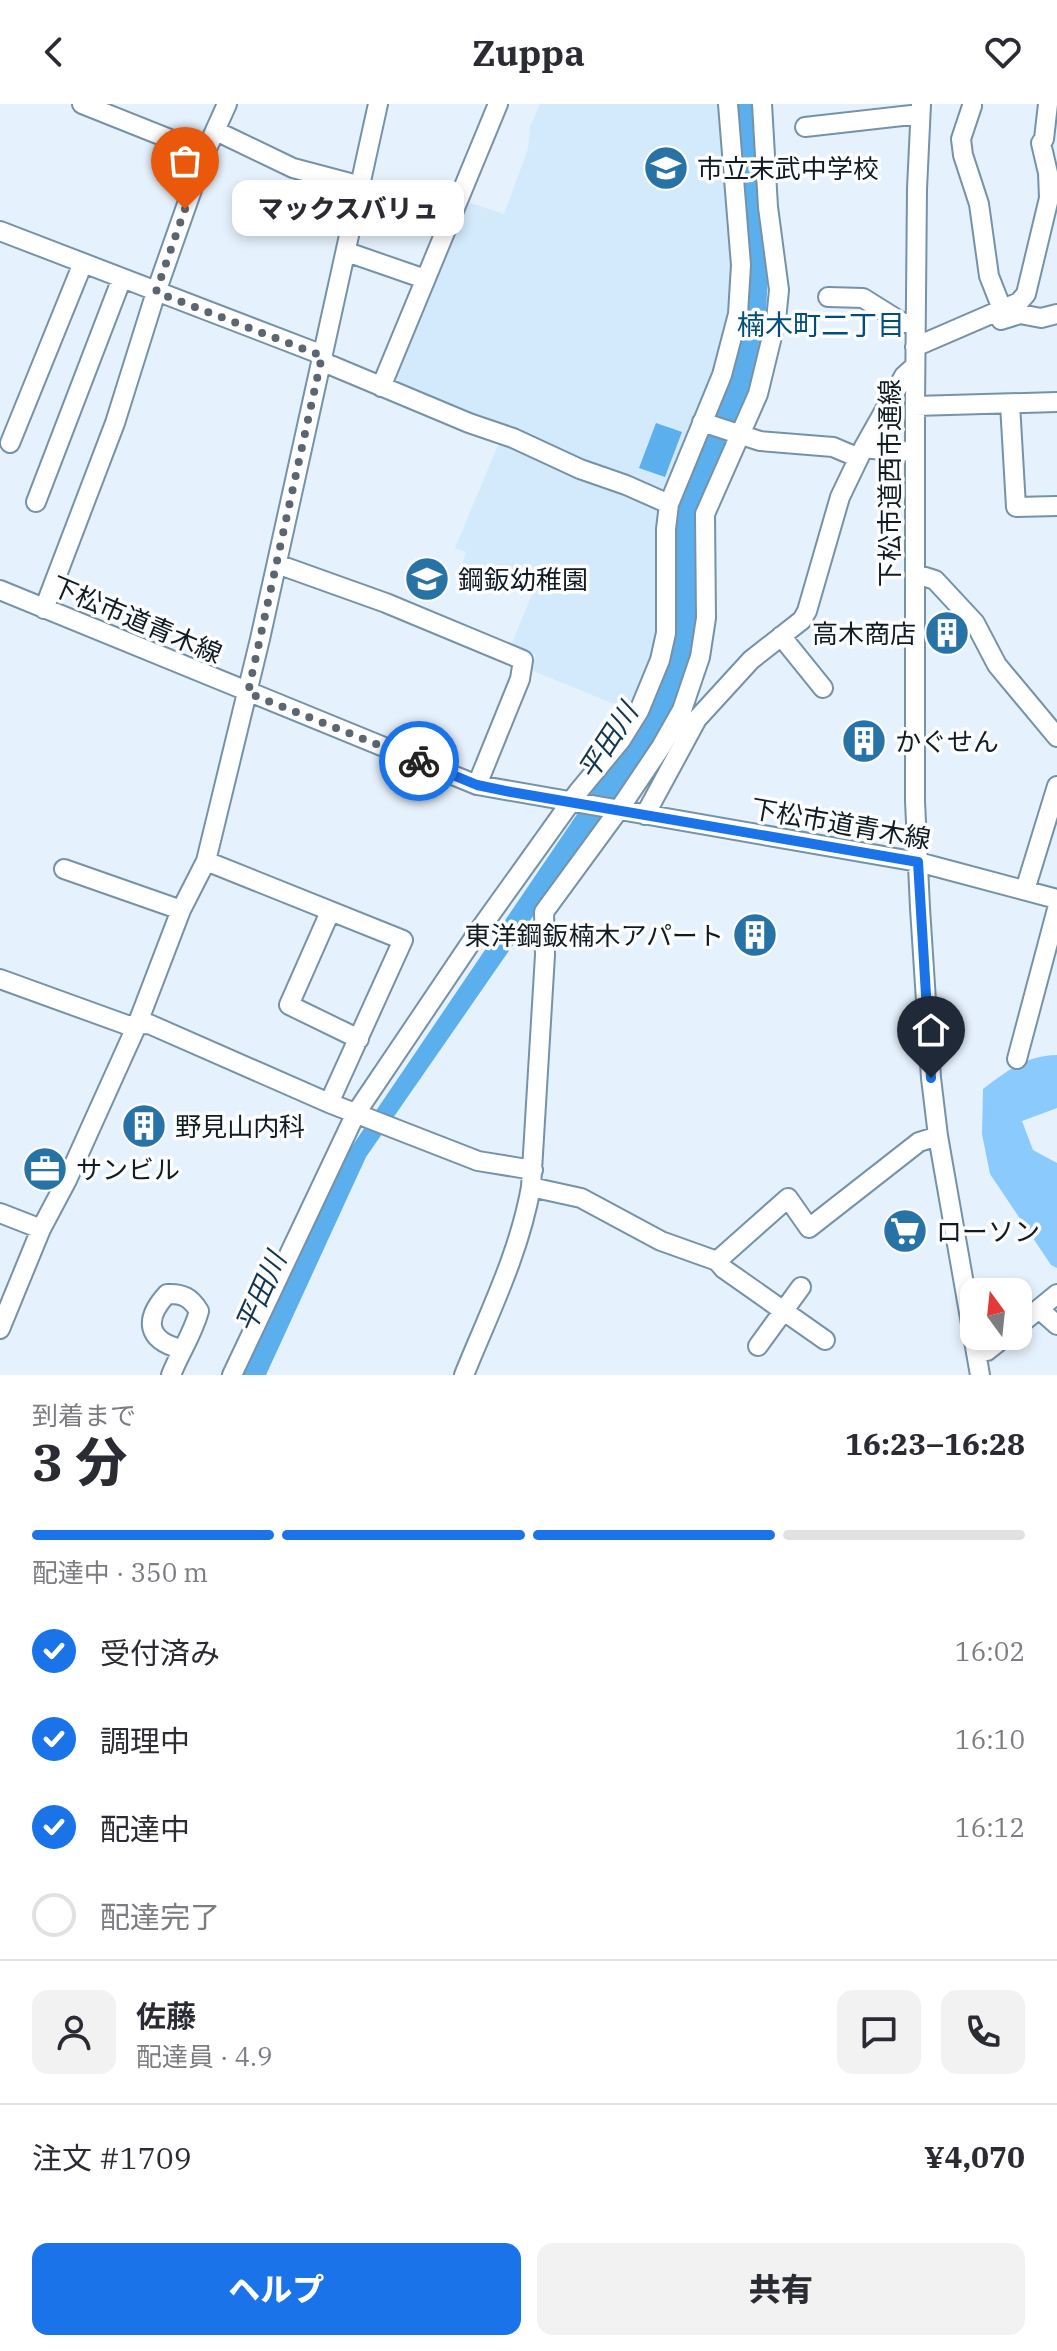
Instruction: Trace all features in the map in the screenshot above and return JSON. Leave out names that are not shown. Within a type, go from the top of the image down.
[{"type":"street","points":[[82,104],[205,153]]},
{"type":"street","points":[[44,609],[115,423],[156,292],[205,153],[227,104]]},
{"type":"street","points":[[0,1329],[41,1229],[67,1180],[137,1025],[181,910],[206,861],[248,693],[378,104]]},
{"type":"street","points":[[381,387],[498,104]]},
{"type":"street","points":[[232,1375],[359,1115],[480,929],[621,740],[639,711],[660,660],[666,633],[666,529],[669,504],[705,423],[738,314],[741,265],[728,104]]},
{"type":"street","points":[[464,1375],[506,1279],[524,1225],[532,1179],[545,955],[544,912],[661,747],[682,710],[700,657],[706,618],[705,514],[735,434],[758,394],[776,320],[779,290],[768,207],[762,104]]},
{"type":"street","points":[[915,347],[1019,302],[1026,294],[1049,241],[1048,173],[1041,143],[1048,104]]},
{"type":"street","points":[[972,106],[961,139],[963,155],[979,204],[989,276],[1002,309]]},
{"type":"street","points":[[805,127],[872,112],[921,109]]},
{"type":"street","name":"下松市道西市通線","points":[[921,109],[915,323],[915,801],[931,1078],[938,1136],[980,1375]]},
{"type":"street","points":[[216,131],[293,168],[361,186]]},
{"type":"street","points":[[0,231],[322,356],[328,364],[381,387],[513,438],[580,469],[669,504]]},
{"type":"street","points":[[347,252],[425,279]]},
{"type":"street","points":[[10,443],[83,263]]},
{"type":"street","points":[[36,502],[122,278]]},
{"type":"street","points":[[828,297],[863,298],[903,323],[915,323]]},
{"type":"street","points":[[983,319],[999,320],[1020,314],[1041,318],[1057,314]]},
{"type":"street","points":[[645,815],[697,719],[743,667],[802,620],[840,497],[861,452],[904,376],[915,366]]},
{"type":"street","points":[[915,406],[1057,402]]},
{"type":"street","points":[[1010,404],[1016,507],[1057,506]]},
{"type":"street","points":[[705,423],[735,434],[787,445],[861,452],[872,449],[915,452]]},
{"type":"street","points":[[277,564],[386,603],[523,660],[520,679],[477,785]]},
{"type":"street","points":[[916,574],[935,580],[975,623],[997,665],[1057,737]]},
{"type":"street","name":"下松市道青木線","points":[[0,590],[477,785],[918,862],[1057,899]]},
{"type":"street","points":[[781,636],[823,688]]},
{"type":"street","points":[[1025,890],[1057,786]]},
{"type":"street","points":[[206,861],[403,940],[329,1103]]},
{"type":"street","points":[[64,869],[181,910]]},
{"type":"street","points":[[1017,1059],[1057,909]]},
{"type":"street","points":[[330,912],[289,1005],[359,1039]]},
{"type":"street","points":[[0,979],[127,1025],[149,1024],[329,1103],[581,1198],[661,1241],[717,1261],[825,1340]]},
{"type":"street","points":[[717,1261],[788,1198],[809,1228],[919,1142],[938,1136]]},
{"type":"street","points":[[0,1213],[41,1229]]},
{"type":"street","points":[[758,1346],[801,1287]]},
{"type":"street","points":[[1032,1315],[1057,1294]]},
{"type":"street","points":[[1039,1309],[1057,1325]]},
{"type":"street","points":[[171,1375],[181,1349]]},
{"type":"street","points":[[976,1353],[988,1350]]},
{"type":"shaded area","points":[[540,104],[723,104],[735,263],[732,313],[716,368],[660,633],[629,710],[531,670],[536,655],[511,646],[532,594],[462,565],[466,552],[455,548],[504,431],[392,382],[461,200],[504,214],[528,149],[530,127]]},
{"type":"shaded area","points":[[736,104],[754,104],[767,244],[766,314],[752,382],[716,462],[700,512],[697,635],[676,710],[366,1157],[266,1375],[243,1375],[344,1158],[609,767],[670,645],[677,597],[673,530],[677,501],[727,385],[746,312]]},
{"type":"shaded area","points":[[656,423],[682,432],[665,477],[639,468]]},
{"type":"shaded area","points":[[1057,1055],[1057,1108],[1022,1121],[1033,1150],[1057,1163],[1057,1268],[1051,1265],[990,1174],[982,1134],[983,1089],[1026,1061]]},
{"type":"way so far","points":[[185,209],[156,292],[322,356],[248,693],[419,761]]},
{"type":"place","name":"市立末武中学校","points":[[666,168]]},
{"type":"place","name":"マックスバリュ","points":[[185,209]]},
{"type":"place","name":"鋼鈑幼稚園","points":[[427,579]]},
{"type":"place","name":"高木商店","points":[[947,633]]},
{"type":"place","name":"かぐせん","points":[[864,741]]},
{"type":"place","name":"東洋鋼鈑楠木アパート","points":[[755,935]]},
{"type":"place","name":"野見山内科","points":[[144,1126]]},
{"type":"place","name":"サンビル","points":[[45,1169]]},
{"type":"place","name":"ローソン","points":[[905,1231]]},
{"type":"district","name":"楠木町二丁目","points":[[821,324]]},
{"type":"route","points":[[419,761],[477,785],[511,792],[918,862],[931,1078]]},
{"type":"water label","name":"平田川","points":[[607,741]]},
{"type":"water label","name":"平田川","points":[[260,1292]]}]
